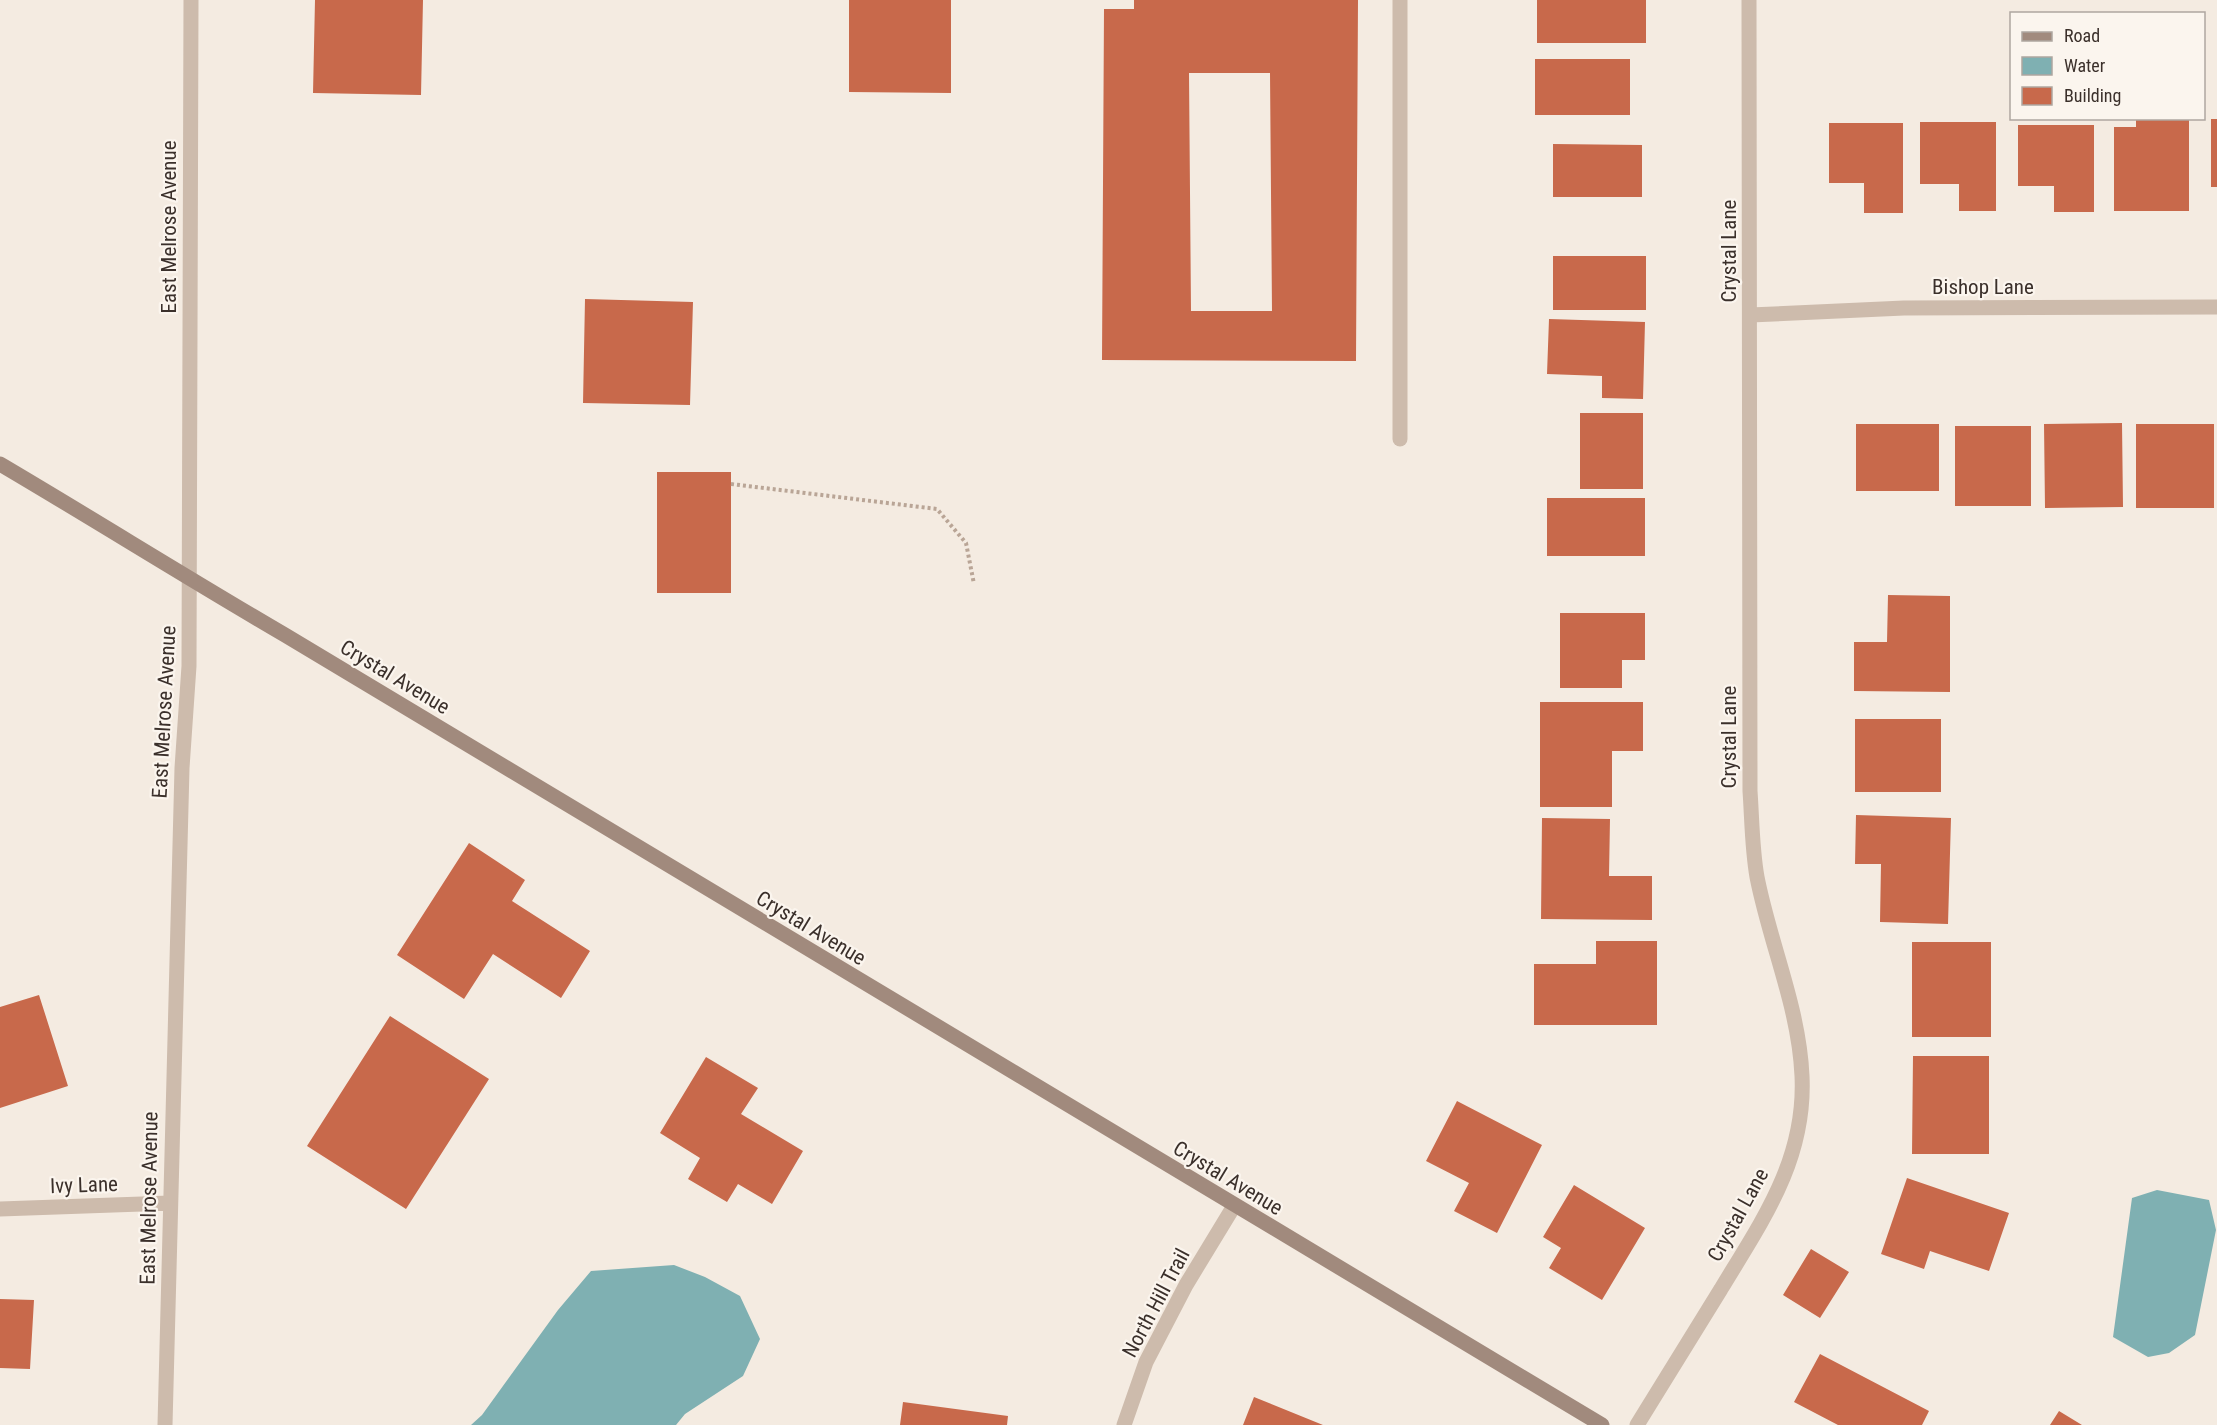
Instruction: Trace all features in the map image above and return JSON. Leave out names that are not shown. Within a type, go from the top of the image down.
[{"type":"street","name":"East Melrose Avenue","points":[[165,1425],[182,768],[189,666],[191,0]]},
{"type":"street","points":[[1400,0],[1400,439]]},
{"type":"street","name":"Crystal Lane","points":[[1637,1425],[1764,1218],[1790,1165],[1798,1135],[1802,1105],[1802,1075],[1794,1016],[1757,876],[1750,791],[1749,0]]},
{"type":"street","name":"Bishop Lane","points":[[1750,315],[1905,308],[2217,308]]},
{"type":"street","name":"Crystal Avenue","points":[[0,464],[1602,1425]]},
{"type":"street","name":"Ivy Lane","points":[[0,1209],[170,1203]]},
{"type":"street","name":"North Hill Trail","points":[[1124,1425],[1146,1362],[1186,1285],[1234,1206]]},
{"type":"path","points":[[731,484],[937,509],[966,543],[974,584]]},
{"type":"water","points":[[2157,1190],[2209,1200],[2216,1230],[2195,1335],[2169,1353],[2148,1357],[2113,1337],[2132,1198]]},
{"type":"water","points":[[674,1265],[705,1277],[740,1296],[760,1339],[743,1376],[685,1414],[676,1425],[471,1425],[482,1415],[558,1310],[591,1271]]},
{"type":"building","points":[[315,0],[423,0],[421,95],[313,93]]},
{"type":"building","points":[[849,0],[951,0],[951,93],[849,92]]},
{"type":"building","points":[[1134,0],[1358,0],[1356,361],[1102,360],[1104,9],[1134,9]],"holes":[[[1189,73],[1270,73],[1272,311],[1191,311]]]},
{"type":"building","points":[[1537,0],[1646,0],[1646,43],[1537,43]]},
{"type":"building","points":[[1535,59],[1630,59],[1630,115],[1535,115]]},
{"type":"building","points":[[2211,119],[2217,119],[2217,187],[2211,187]]},
{"type":"building","points":[[2136,120],[2189,120],[2189,211],[2114,211],[2114,127],[2136,127]]},
{"type":"building","points":[[1920,122],[1996,122],[1996,211],[1959,211],[1959,184],[1920,184]]},
{"type":"building","points":[[1829,123],[1903,123],[1903,213],[1864,213],[1864,183],[1829,183]]},
{"type":"building","points":[[2018,125],[2094,125],[2094,212],[2054,212],[2054,186],[2018,186]]},
{"type":"building","points":[[1553,144],[1642,145],[1642,197],[1553,197]]},
{"type":"building","points":[[1553,256],[1646,256],[1646,310],[1553,310]]},
{"type":"building","points":[[585,299],[693,302],[690,405],[583,403]]},
{"type":"building","points":[[1549,319],[1645,322],[1643,399],[1602,398],[1602,376],[1547,374]]},
{"type":"building","points":[[1580,413],[1643,413],[1643,489],[1580,489]]},
{"type":"building","points":[[2122,423],[2123,507],[2045,508],[2044,424]]},
{"type":"building","points":[[1856,424],[1939,424],[1939,491],[1856,491]]},
{"type":"building","points":[[2136,424],[2214,424],[2214,508],[2136,508]]},
{"type":"building","points":[[1955,426],[2031,426],[2031,506],[1955,506]]},
{"type":"building","points":[[657,472],[731,472],[731,593],[657,593]]},
{"type":"building","points":[[1547,498],[1645,498],[1645,556],[1547,556]]},
{"type":"building","points":[[1888,595],[1950,596],[1950,692],[1854,691],[1854,642],[1887,642]]},
{"type":"building","points":[[1560,613],[1645,613],[1645,660],[1622,660],[1622,688],[1560,688]]},
{"type":"building","points":[[1540,702],[1643,702],[1643,751],[1612,751],[1612,807],[1540,807]]},
{"type":"building","points":[[1855,719],[1941,719],[1941,792],[1855,792]]},
{"type":"building","points":[[1856,815],[1951,818],[1948,924],[1880,922],[1881,864],[1855,864]]},
{"type":"building","points":[[1542,818],[1610,819],[1609,876],[1652,876],[1652,920],[1541,919]]},
{"type":"building","points":[[469,843],[525,880],[512,901],[590,951],[561,998],[493,954],[464,999],[397,955]]},
{"type":"building","points":[[1596,941],[1657,941],[1657,1025],[1534,1025],[1534,964],[1596,964]]},
{"type":"building","points":[[1912,942],[1991,942],[1991,1037],[1912,1037]]},
{"type":"building","points":[[39,995],[68,1086],[0,1108],[0,1007]]},
{"type":"building","points":[[390,1016],[489,1079],[406,1209],[307,1146]]},
{"type":"building","points":[[1913,1056],[1989,1056],[1989,1154],[1912,1154]]},
{"type":"building","points":[[706,1057],[758,1088],[741,1114],[803,1151],[772,1204],[738,1184],[727,1202],[688,1179],[700,1158],[660,1133]]},
{"type":"building","points":[[1457,1101],[1542,1145],[1497,1233],[1454,1211],[1469,1183],[1426,1161]]},
{"type":"building","points":[[1907,1178],[2009,1213],[1989,1271],[1930,1251],[1924,1269],[1881,1254]]},
{"type":"building","points":[[1574,1185],[1645,1228],[1602,1300],[1549,1268],[1561,1248],[1543,1237]]},
{"type":"building","points":[[1811,1249],[1849,1272],[1820,1318],[1783,1295]]},
{"type":"building","points":[[0,1299],[34,1300],[30,1369],[0,1368]]},
{"type":"building","points":[[1820,1354],[1929,1411],[1922,1425],[1838,1425],[1794,1402]]},
{"type":"building","points":[[1254,1397],[1323,1425],[1243,1425]]},
{"type":"building","points":[[903,1402],[1008,1416],[1007,1425],[900,1425]]},
{"type":"building","points":[[2059,1411],[2082,1425],[2050,1425]]}]
